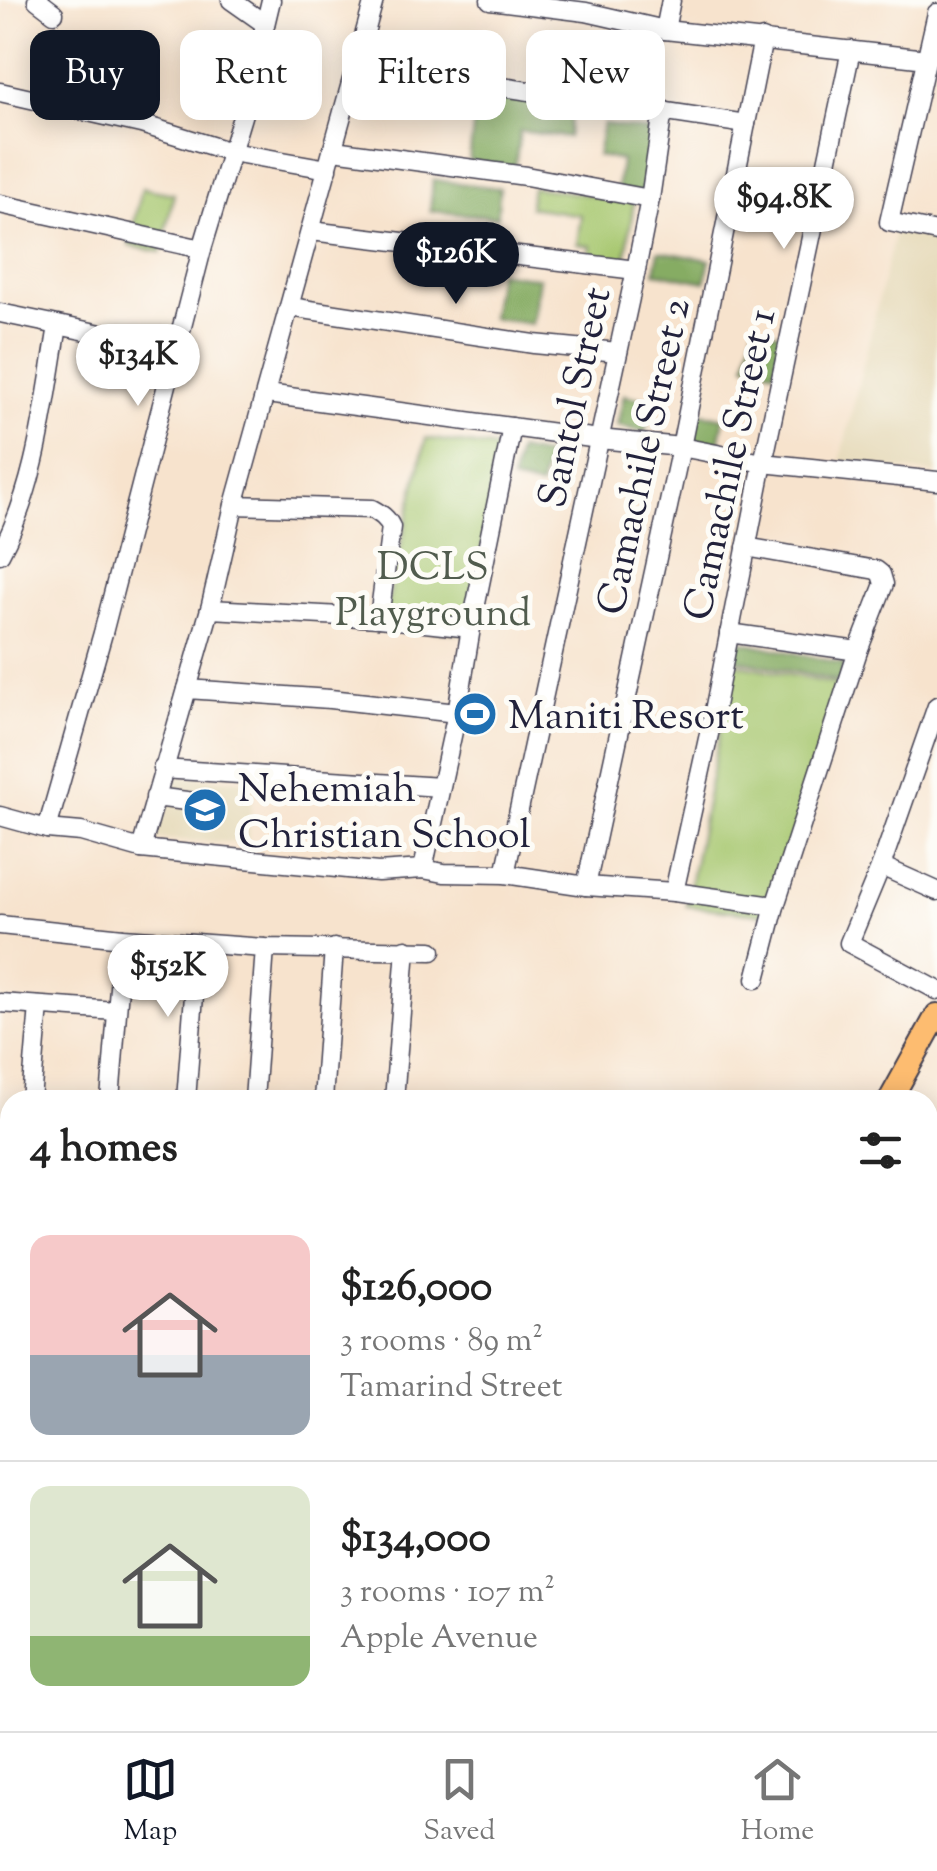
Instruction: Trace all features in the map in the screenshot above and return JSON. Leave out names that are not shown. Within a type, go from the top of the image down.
[{"type":"main road","points":[[896,1090],[937,1015]]},
{"type":"street","points":[[37,0],[54,13]]},
{"type":"street","points":[[232,0],[266,24]]},
{"type":"street","points":[[47,829],[103,633],[202,249],[248,100],[272,0]]},
{"type":"street","points":[[366,30],[374,0]]},
{"type":"street","points":[[490,0],[587,6],[665,30],[927,58]]},
{"type":"street","points":[[665,30],[671,0]]},
{"type":"street","points":[[937,12],[889,222],[937,232]]},
{"type":"street","name":"Camachile Street 2","points":[[586,886],[764,39]]},
{"type":"street","name":"Camachile Street 1","points":[[674,892],[851,50]]},
{"type":"street","points":[[0,92],[141,124],[231,152],[328,169]]},
{"type":"street","points":[[665,110],[746,124]]},
{"type":"street","points":[[141,849],[342,119]]},
{"type":"street","name":"Santol Street","points":[[505,874],[636,270],[661,120]]},
{"type":"street","points":[[334,150],[526,176],[650,199]]},
{"type":"street","points":[[0,204],[202,249]]},
{"type":"street","points":[[311,231],[636,270]]},
{"type":"street","points":[[290,307],[534,344],[618,352]]},
{"type":"street","points":[[0,314],[178,350]]},
{"type":"street","points":[[0,554],[22,506],[58,326]]},
{"type":"street","points":[[267,394],[680,447],[763,463],[937,481]]},
{"type":"street","points":[[423,870],[458,713],[470,628],[512,428]]},
{"type":"street","points":[[234,505],[372,509],[381,514],[391,527],[379,618]]},
{"type":"street","points":[[746,547],[876,570],[884,584],[858,651],[775,906],[756,980]]},
{"type":"street","points":[[210,609],[379,618],[470,628]]},
{"type":"street","points":[[729,633],[858,651]]},
{"type":"street","points":[[187,689],[458,713]]},
{"type":"street","points":[[937,706],[849,943],[937,990]]},
{"type":"street","points":[[162,770],[440,787]]},
{"type":"street","points":[[155,798],[210,804]]},
{"type":"street","points":[[0,816],[141,849],[378,872],[505,874],[775,906]]},
{"type":"street","points":[[880,866],[937,891]]},
{"type":"street","points":[[0,925],[265,948],[432,951]]},
{"type":"street","points":[[111,1090],[122,938]]},
{"type":"street","points":[[187,1090],[198,943]]},
{"type":"street","points":[[255,1090],[265,948]]},
{"type":"street","points":[[325,1090],[334,948]]},
{"type":"street","points":[[395,1090],[406,949]]},
{"type":"street","points":[[0,1003],[116,1011]]},
{"type":"street","points":[[32,1090],[39,1006]]},
{"type":"shaded area","points":[[895,231],[937,239],[937,474],[840,462]]},
{"type":"shaded area","name":"Nehemiah Christian School","points":[[168,776],[254,781],[248,843],[152,839]]},
{"type":"green space","points":[[506,98],[526,100],[526,120],[570,120],[568,137],[520,131],[515,167],[469,161],[474,120],[506,120]]},
{"type":"green space","points":[[603,124],[654,132],[643,194],[617,190],[621,160],[597,156]]},
{"type":"green space","points":[[433,180],[500,188],[497,217],[430,211]]},
{"type":"green space","points":[[532,187],[634,201],[625,263],[589,257],[591,246],[577,244],[581,215],[529,207]]},
{"type":"green space","points":[[142,188],[174,194],[161,252],[129,246]]},
{"type":"green space","points":[[659,251],[710,260],[705,282],[655,272]]},
{"type":"green space","points":[[498,272],[539,278],[532,324],[491,318]]},
{"type":"green space","points":[[754,328],[783,334],[775,371],[746,364]]},
{"type":"green space","points":[[624,395],[652,401],[645,432],[617,426]]},
{"type":"green space","points":[[696,412],[724,418],[718,449],[689,443]]},
{"type":"green space","name":"DCLS Playground","points":[[426,438],[502,449],[465,633],[382,627]]},
{"type":"green space","points":[[518,450],[547,456],[540,487],[512,481]]},
{"type":"green space","points":[[739,641],[844,664],[840,682],[735,659]]},
{"type":"green space","points":[[733,663],[843,686],[769,915],[686,906]]},
{"type":"place","name":"Maniti Resort","points":[[475,714]]},
{"type":"place","name":"Nehemiah Christian School","points":[[205,810]]}]
